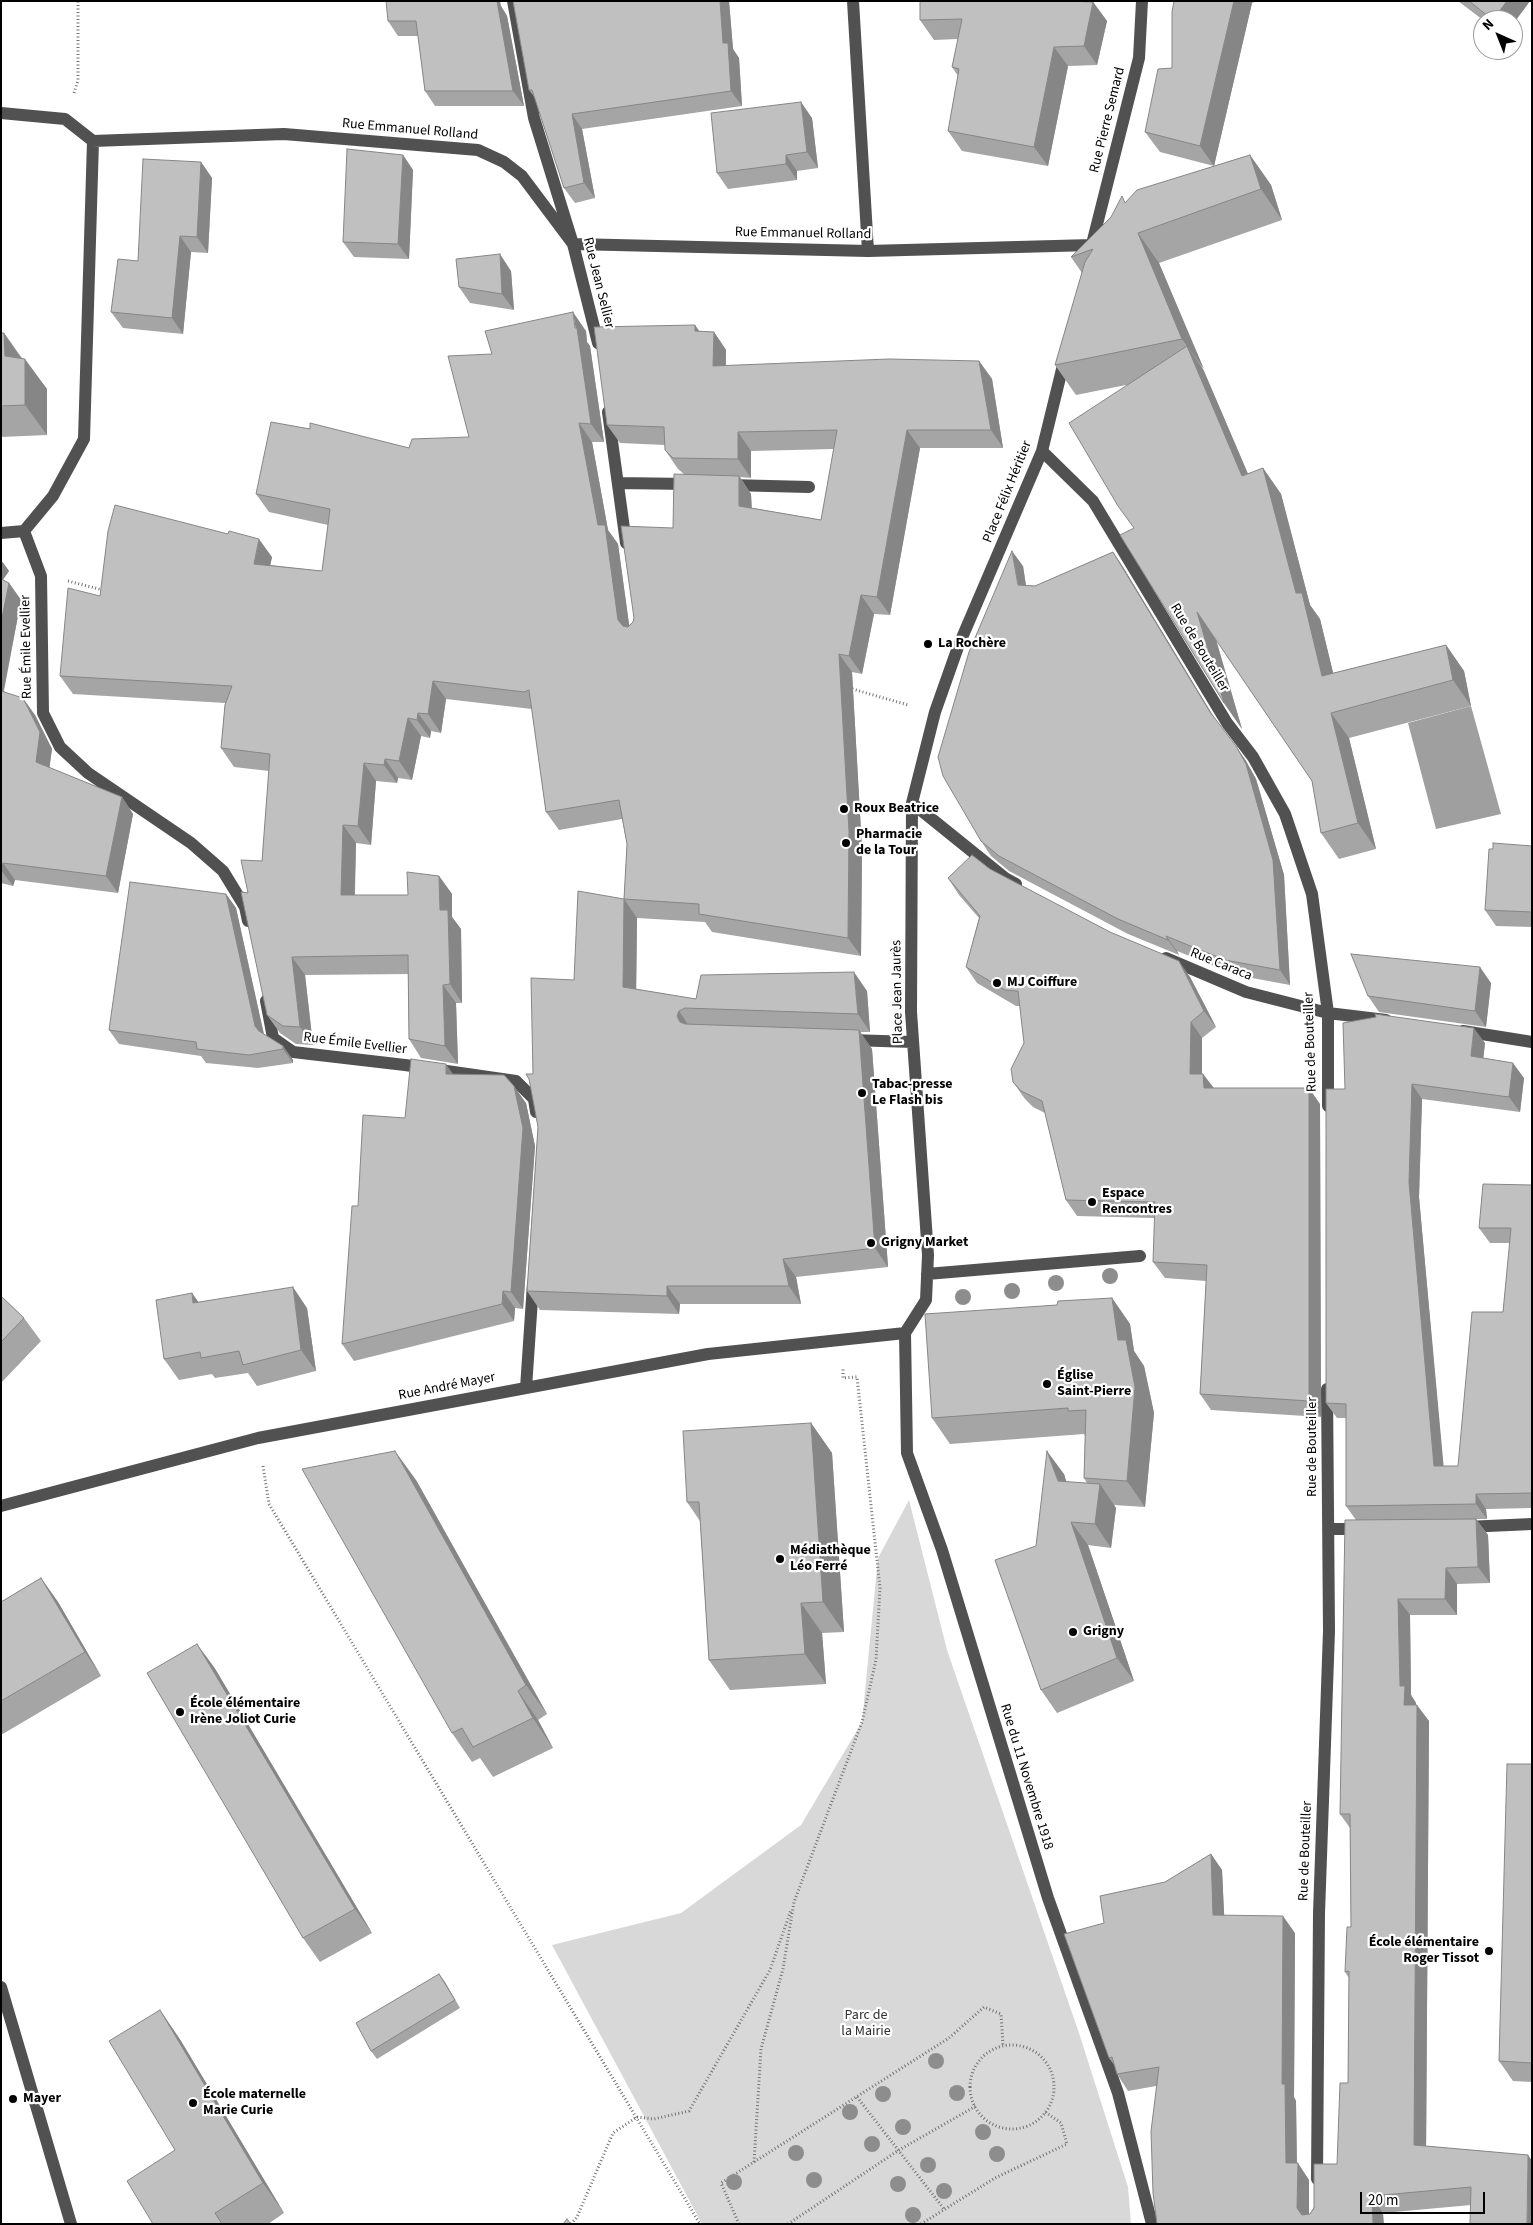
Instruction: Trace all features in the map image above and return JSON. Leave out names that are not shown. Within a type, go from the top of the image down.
[{"type":"street","name":"Rue Jean Sellier","points":[[513,1],[534,118],[573,244],[596,330],[600,358]]},
{"type":"street","points":[[853,1],[868,251]]},
{"type":"street","name":"Rue Pierre Semard","points":[[1092,245],[1139,58],[1142,1]]},
{"type":"street","points":[[1,113],[65,119],[93,141],[84,439],[53,496],[24,531],[1,533]]},
{"type":"street","name":"Rue Emmanuel Rolland","points":[[93,141],[284,134],[478,150],[504,162],[522,176],[573,244],[868,251],[1092,245]]},
{"type":"street","points":[[1087,264],[1092,245]]},
{"type":"street","name":"Place Félix Héritier","points":[[935,712],[958,648],[1042,450],[1067,348]]},
{"type":"street","points":[[605,397],[629,560]]},
{"type":"street","name":"Rue de Bouteiller","points":[[1042,450],[1093,501],[1227,723],[1253,757],[1285,814],[1312,894],[1328,1012],[1328,1122]]},
{"type":"street","points":[[618,483],[809,487]]},
{"type":"street","name":"Rue Émile Evellier","points":[[24,531],[41,576],[43,713],[60,747],[88,773],[191,843],[224,872],[245,906],[251,935]]},
{"type":"street","name":"Place Jean Jaurès","points":[[905,1334],[926,1300],[928,1255],[911,1012],[912,803],[935,712]]},
{"type":"street","points":[[912,803],[1005,878],[1031,892]]},
{"type":"street","name":"Rue Caraca","points":[[1151,952],[1246,992],[1328,1012],[1396,1021]]},
{"type":"street","name":"Rue Émile Evellier","points":[[263,991],[273,1038],[293,1052],[405,1065],[516,1082],[534,1099],[539,1126]]},
{"type":"street","points":[[1454,1030],[1532,1042]]},
{"type":"street","points":[[835,1039],[913,1042]]},
{"type":"street","points":[[927,1274],[1140,1256]]},
{"type":"street","points":[[526,1388],[534,1271]]},
{"type":"street","name":"Rue André Mayer","points":[[1,1506],[258,1438],[708,1354],[905,1334]]},
{"type":"street","name":"Rue du 11 Novembre 1918","points":[[905,1334],[908,1453],[942,1550],[1048,1898],[1118,2093],[1152,2224]]},
{"type":"street","name":"Rue de Bouteiller","points":[[1317,2195],[1318,1913],[1329,1631],[1328,1372]]},
{"type":"street","points":[[1457,1528],[1506,1527],[1532,1524]]},
{"type":"street","points":[[1329,1530],[1378,1529]]},
{"type":"street","points":[[1,1987],[71,2224]]},
{"type":"path","points":[[65,119],[78,80],[78,1]]},
{"type":"path","points":[[41,576],[108,591]]},
{"type":"path","points":[[844,687],[935,712]]},
{"type":"path","points":[[571,2224],[577,2217],[613,2133],[637,2118],[654,2119],[689,2111],[770,1970],[862,1722],[876,1660],[880,1588],[857,1377],[843,1378],[842,1340]]},
{"type":"path","points":[[258,1438],[269,1504],[700,2224]]},
{"type":"path","points":[[754,2162],[761,2048],[783,1969],[794,1902]]},
{"type":"path","points":[[739,2224],[721,2183],[816,2120],[857,2097],[906,2063],[949,2038],[984,2007],[1001,2014],[1004,2045]]},
{"type":"path","points":[[1017,2044],[1030,2048],[1042,2056],[1050,2066],[1054,2080],[1054,2094],[1045,2112],[1028,2126],[1015,2129],[1001,2127],[988,2122],[976,2106],[972,2098],[970,2085],[972,2072],[990,2050],[1004,2045],[1017,2044]]},
{"type":"path","points":[[857,2097],[944,2209]]},
{"type":"path","points":[[788,2224],[899,2150],[976,2106]]},
{"type":"path","points":[[921,2224],[994,2178],[1067,2144],[1061,2123],[1045,2112]]},
{"type":"green space","name":"Parc de la Mairie","points":[[909,1500],[947,1650],[1079,2033],[1128,2187],[1131,2224],[702,2224],[552,1945],[681,1913],[801,1825],[862,1722],[878,1558]]},
{"type":"shaded area","points":[[1471,706],[1501,814],[1436,829],[1408,723]]},
{"type":"building","points":[[386,1],[497,1],[513,91],[425,91],[416,21],[388,21]]},
{"type":"building","points":[[513,1],[720,1],[723,43],[728,43],[731,91],[572,114],[584,183],[564,188],[532,90],[529,90]]},
{"type":"building","points":[[920,1],[1093,2],[1084,46],[1054,47],[1034,147],[948,131],[959,69],[952,67],[962,19],[920,20]]},
{"type":"building","points":[[1174,1],[1234,1],[1200,146],[1145,132],[1158,69],[1172,68],[1172,12]]},
{"type":"building","points":[[1469,1],[1507,1],[1500,10],[1480,10]]},
{"type":"building","points":[[801,102],[807,152],[786,155],[786,164],[717,173],[711,113]]},
{"type":"building","points":[[347,149],[403,155],[398,244],[343,242]]},
{"type":"building","points":[[1250,155],[1261,189],[1138,233],[1182,339],[1055,365],[1085,262],[1093,249],[1071,257],[1111,217],[1122,196],[1125,203],[1137,190]]},
{"type":"building","points":[[143,159],[201,162],[197,237],[180,236],[172,318],[111,312],[118,259],[138,261]]},
{"type":"building","points":[[500,254],[502,294],[459,287],[456,259]]},
{"type":"building","points":[[573,312],[591,424],[579,423],[598,525],[605,525],[618,620],[623,626],[628,627],[634,618],[621,526],[673,528],[674,474],[739,476],[739,506],[821,520],[837,430],[738,432],[738,459],[673,458],[665,450],[664,427],[607,425],[594,327],[695,325],[695,331],[714,332],[713,366],[889,359],[979,361],[991,430],[907,430],[877,597],[861,595],[849,656],[839,654],[849,831],[848,938],[699,914],[699,904],[624,899],[627,844],[619,800],[546,812],[529,690],[524,692],[433,681],[428,714],[418,713],[417,720],[408,718],[399,761],[385,759],[384,765],[364,763],[358,826],[343,825],[341,895],[408,895],[407,872],[439,876],[440,910],[448,910],[450,984],[443,985],[445,1046],[409,1039],[408,955],[292,957],[300,1027],[283,1026],[267,1015],[241,892],[248,893],[241,860],[262,861],[270,754],[221,748],[225,705],[232,686],[60,676],[68,588],[100,596],[108,531],[115,505],[228,534],[229,531],[259,539],[254,564],[322,571],[330,509],[256,494],[271,422],[310,429],[310,423],[409,448],[412,439],[469,437],[448,356],[492,354],[485,331]]},
{"type":"building","points":[[1,333],[4,333],[5,356],[25,359],[25,405],[1,406]]},
{"type":"building","points":[[1187,346],[1242,476],[1263,468],[1296,593],[1302,593],[1322,676],[1446,645],[1453,680],[1331,713],[1358,823],[1321,833],[1312,781],[1197,612],[1224,703],[1120,535],[1134,528],[1118,506],[1069,423]]},
{"type":"building","points":[[1012,551],[1018,585],[1035,586],[1113,552],[1210,712],[1236,746],[1246,764],[1273,860],[1280,970],[1225,960],[1166,936],[1168,940],[1118,919],[999,856],[981,841],[943,776],[938,757],[969,652]]},
{"type":"building","points":[[1,579],[9,583],[1,623]]},
{"type":"building","points":[[1,691],[23,698],[40,732],[36,762],[122,797],[106,876],[3,863],[1,867]]},
{"type":"building","points":[[1493,843],[1532,846],[1532,912],[1485,910],[1489,849],[1493,849]]},
{"type":"building","points":[[972,855],[990,869],[1110,932],[1179,961],[1204,1011],[1191,1022],[1190,1074],[1203,1074],[1204,1088],[1309,1088],[1309,1401],[1200,1394],[1207,1265],[1153,1262],[1155,1202],[1066,1200],[1042,1101],[1021,1091],[1013,1082],[1011,1069],[1024,1043],[1018,991],[1005,990],[966,967],[980,916],[948,878]]},
{"type":"building","points":[[130,882],[226,894],[255,1026],[259,1031],[283,1046],[283,1049],[249,1055],[197,1049],[196,1042],[109,1030]]},
{"type":"building","points":[[578,891],[624,899],[623,987],[696,999],[701,975],[854,972],[858,1014],[685,1008],[679,1011],[677,1016],[680,1022],[685,1024],[859,1030],[875,1248],[783,1259],[789,1286],[667,1286],[667,1296],[527,1291],[538,1127],[529,1079],[526,1074],[533,1074],[531,978],[574,980]]},
{"type":"building","points":[[1351,954],[1480,967],[1475,1011],[1368,996]]},
{"type":"building","points":[[1375,1014],[1474,1028],[1471,1056],[1513,1063],[1509,1097],[1412,1084],[1409,1182],[1434,1466],[1458,1466],[1472,1312],[1503,1312],[1511,1228],[1479,1228],[1483,1184],[1532,1185],[1532,1493],[1476,1494],[1476,1504],[1346,1506],[1346,1404],[1326,1403],[1326,1089],[1345,1089],[1343,1023],[1376,1017]]},
{"type":"building","points":[[411,1059],[446,1064],[446,1074],[504,1075],[514,1086],[523,1128],[511,1292],[503,1291],[502,1304],[342,1344],[352,1206],[358,1206],[363,1115],[405,1118]]},
{"type":"building","points":[[293,1287],[301,1350],[243,1365],[239,1351],[201,1358],[200,1352],[164,1359],[156,1300],[192,1293],[193,1303]]},
{"type":"building","points":[[1,1296],[24,1318],[1,1342]]},
{"type":"building","name":"Église Saint-Pierre","points":[[1112,1298],[1118,1340],[1126,1340],[1135,1387],[1127,1481],[1084,1478],[1086,1410],[1068,1411],[1068,1408],[932,1418],[925,1314],[1057,1305],[1058,1301]]},
{"type":"building","name":"Médiathèque Léo Ferré","points":[[811,1423],[823,1602],[801,1603],[805,1654],[709,1660],[699,1502],[687,1502],[683,1431]]},
{"type":"building","points":[[395,1451],[526,1685],[518,1691],[533,1718],[473,1747],[462,1728],[452,1733],[302,1469]]},
{"type":"building","name":"Grigny","points":[[1047,1451],[1058,1481],[1100,1484],[1095,1524],[1071,1522],[1117,1658],[1041,1690],[995,1560],[1036,1546]]},
{"type":"building","points":[[1476,1519],[1478,1567],[1446,1568],[1445,1599],[1398,1599],[1400,1686],[1405,1686],[1404,1705],[1417,1705],[1414,2145],[1528,2155],[1527,2224],[1470,2224],[1471,2187],[1372,2196],[1373,2224],[1157,2224],[1153,2193],[1151,2131],[1159,2067],[1117,2074],[1112,2057],[1109,2058],[1064,1934],[1104,1923],[1100,1896],[1165,1882],[1211,1854],[1213,1915],[1283,1916],[1282,2084],[1285,2084],[1286,2163],[1298,2163],[1297,2208],[1302,2215],[1310,2214],[1314,2208],[1314,2164],[1337,2164],[1340,2083],[1348,2083],[1349,1971],[1345,1972],[1347,1927],[1351,1927],[1350,1814],[1340,1814],[1345,1520]]},
{"type":"building","points":[[41,1578],[85,1652],[1,1701],[1,1602]]},
{"type":"building","points":[[197,1644],[355,1909],[303,1938],[147,1673]]},
{"type":"building","points":[[1507,1764],[1532,1764],[1532,2063],[1499,2061]]},
{"type":"building","points":[[439,1974],[455,2000],[371,2051],[356,2023]]},
{"type":"building","points":[[160,2010],[263,2183],[215,2213],[222,2224],[153,2224],[127,2181],[175,2150],[109,2041]]},
{"type":"building","points":[[567,2219],[571,2224],[563,2224]]},
{"type":"place","name":"La Rochère","points":[[928,644]]},
{"type":"place","name":"Roux Beatrice","points":[[844,809]]},
{"type":"place","name":"Pharmacie de la Tour","points":[[846,843]]},
{"type":"place","name":"MJ Coiffure","points":[[997,983]]},
{"type":"place","name":"Tabac-presse Le Flash bis","points":[[862,1093]]},
{"type":"place","name":"Espace Rencontres","points":[[1092,1202]]},
{"type":"place","name":"Grigny Market","points":[[871,1243]]},
{"type":"place","name":"Église Saint-Pierre","points":[[1047,1384]]},
{"type":"place","name":"Médiathèque Léo Ferré","points":[[780,1559]]},
{"type":"place","name":"Grigny","points":[[1073,1632]]},
{"type":"place","name":"École élémentaire Irène Joliot Curie","points":[[180,1712]]},
{"type":"place","name":"École élémentaire Roger Tissot","points":[[1489,1951]]},
{"type":"place","name":"Mayer","points":[[13,2099]]},
{"type":"place","name":"École maternelle Marie Curie","points":[[193,2103]]}]
